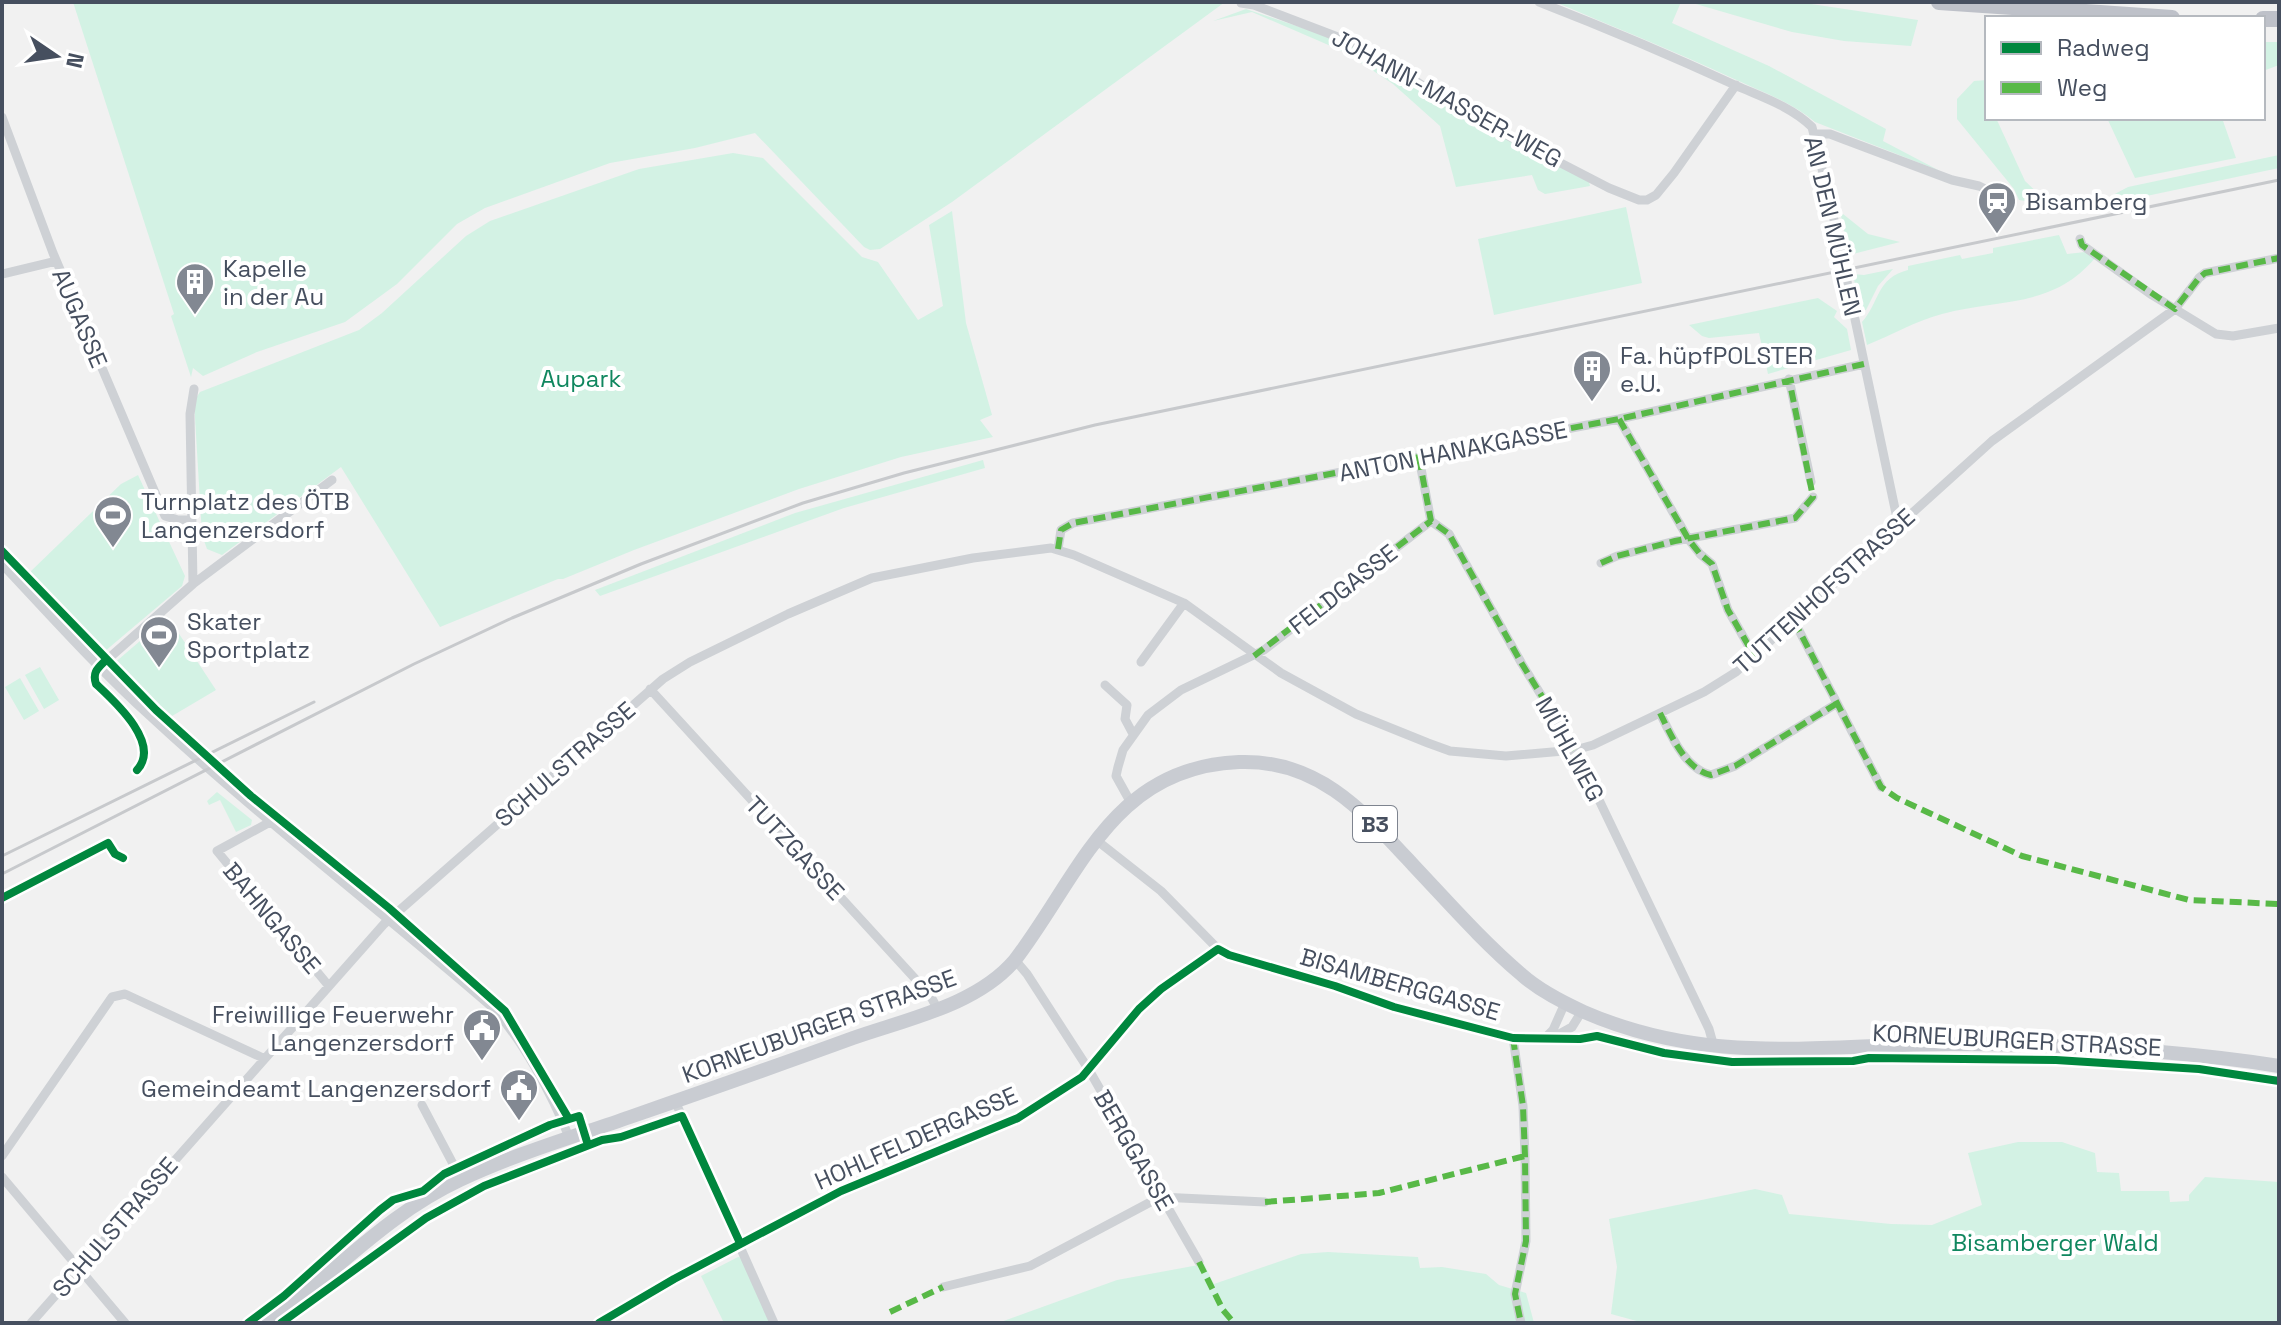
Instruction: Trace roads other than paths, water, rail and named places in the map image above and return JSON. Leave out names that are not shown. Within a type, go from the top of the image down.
[{"type":"highway","points":[[1939,2],[2143,16]]},
{"type":"main road","name":"KORNEUBURGER STRASSE","points":[[569,1137],[974,993],[999,976],[1015,960],[1095,839],[1131,803],[1173,777],[1219,764],[1262,763],[1294,770],[1319,780],[1355,804],[1504,959],[1536,986],[1582,1011],[1658,1038],[1714,1047],[1775,1049],[1949,1044],[2070,1047],[2182,1054],[2279,1066]]},
{"type":"main road","name":"B3","points":[[265,1323],[376,1231],[419,1202],[461,1179],[569,1137]]},
{"type":"street","name":"AN DEN MÜHLEN","points":[[1539,2],[1791,111],[1804,119],[1815,134],[1898,523]]},
{"type":"street","name":"JOHANN-MASSER-WEG","points":[[1241,3],[1254,5],[1364,47],[1466,114],[1609,188],[1639,200],[1656,195],[1736,85]]},
{"type":"street","name":"AUGASSE","points":[[2,117],[56,261],[165,516],[192,520]]},
{"type":"street","points":[[1815,134],[1830,134],[1952,180],[1979,186],[2002,197]]},
{"type":"street","points":[[2080,239],[2082,245],[2216,334],[2233,336],[2279,328]]},
{"type":"street","name":"TUTTENHOFSTRASSE","points":[[1254,656],[1356,714],[1450,751],[1506,756],[1575,750],[1593,745],[1707,690],[1755,657],[1898,523],[1992,441],[2175,309],[2205,273],[2279,258]]},
{"type":"street","points":[[2,274],[56,261]]},
{"type":"street","name":"ANTON HANAKGASSE","points":[[1058,549],[1061,530],[1073,523],[1619,419],[1864,364]]},
{"type":"street","points":[[1789,379],[1811,482]]},
{"type":"street","points":[[193,584],[190,414],[194,389]]},
{"type":"street","points":[[1619,419],[1689,540],[1712,564],[1728,610],[1755,657]]},
{"type":"street","points":[[1419,458],[1431,521]]},
{"type":"street","points":[[100,666],[193,584],[332,480]]},
{"type":"street","points":[[1601,563],[1617,556],[1795,518],[1813,497]]},
{"type":"street","name":"FELDGASSE","points":[[1133,734],[1148,715],[1181,690],[1254,656],[1431,521]]},
{"type":"street","name":"MÜHLWEG","points":[[1431,521],[1449,534],[1522,664],[1575,750],[1709,1029],[1714,1047]]},
{"type":"street","name":"SCHULSTRASSE","points":[[31,1323],[389,918],[650,689],[690,662],[788,614],[872,578],[962,560],[1042,549],[1058,549],[1184,603],[1254,656]]},
{"type":"street","points":[[2,564],[148,714],[270,822],[389,918],[502,1017],[559,1113],[569,1137]]},
{"type":"street","points":[[1141,662],[1184,603]]},
{"type":"street","points":[[1794,621],[1881,787]]},
{"type":"street","points":[[1105,685],[1127,705],[1125,719],[1133,734],[1123,750],[1116,776],[1131,803]]},
{"type":"street","name":"TUTZGASSE","points":[[650,689],[930,995],[937,1008]]},
{"type":"street","points":[[1660,713],[1683,754],[1697,768],[1711,775],[1735,766],[1836,704]]},
{"type":"street","name":"BAHNGASSE","points":[[270,822],[217,851],[328,985]]},
{"type":"street","name":"BISAMBERGGASSE","points":[[1095,839],[1161,891],[1218,949],[1229,955],[1394,1007],[1513,1038],[1546,1037]]},
{"type":"street","name":"HOHLFELDERGASSE","points":[[599,1323],[740,1243],[841,1191],[1018,1118],[1082,1077],[1139,1009],[1161,989],[1218,949]]},
{"type":"street","name":"BERGGASSE","points":[[1015,960],[1089,1070],[1199,1262]]},
{"type":"street","points":[[2,1156],[112,997],[118,994],[125,994],[263,1058]]},
{"type":"street","points":[[1546,1037],[1553,1030],[1565,1003]]},
{"type":"street","points":[[1546,1037],[1567,1031],[1582,1011]]},
{"type":"street","points":[[1513,1038],[1523,1106],[1525,1156],[1526,1241],[1515,1294],[1521,1323]]},
{"type":"street","name":"KORNEUBURGER STRASSE","points":[[1850,1047],[1869,1058],[1881,1059],[2056,1060],[2199,1069],[2279,1081]]},
{"type":"street","points":[[675,1101],[774,1323]]},
{"type":"street","points":[[422,1105],[461,1179]]},
{"type":"street","points":[[2,1177],[125,1323]]},
{"type":"street","points":[[943,1287],[1030,1266],[1160,1197],[1265,1202]]},
{"type":"railway","points":[[2,874],[414,664],[512,618],[641,564],[803,503],[904,473],[1095,425],[2279,180]]},
{"type":"railway","points":[[2,856],[314,702]]},
{"type":"place","name":"Bisamberg","points":[[1997,235]]},
{"type":"place","name":"Kapelle in der Au","points":[[195,316]]},
{"type":"place","name":"Fa. hüpfPOLSTER e.U.","points":[[1592,403]]},
{"type":"place","name":"Turnplatz des ÖTB Langenzersdorf","points":[[113,549]]},
{"type":"place","name":"Skater Sportplatz","points":[[159,669]]},
{"type":"place","name":"Freiwillige Feuerwehr Langenzersdorf","points":[[482,1062]]},
{"type":"place","name":"Gemeindeamt Langenzersdorf","points":[[519,1122]]},
{"type":"park label","name":"Aupark","points":[[581,378]]},
{"type":"park label","name":"Bisamberger Wald","points":[[2055,1242]]}]
